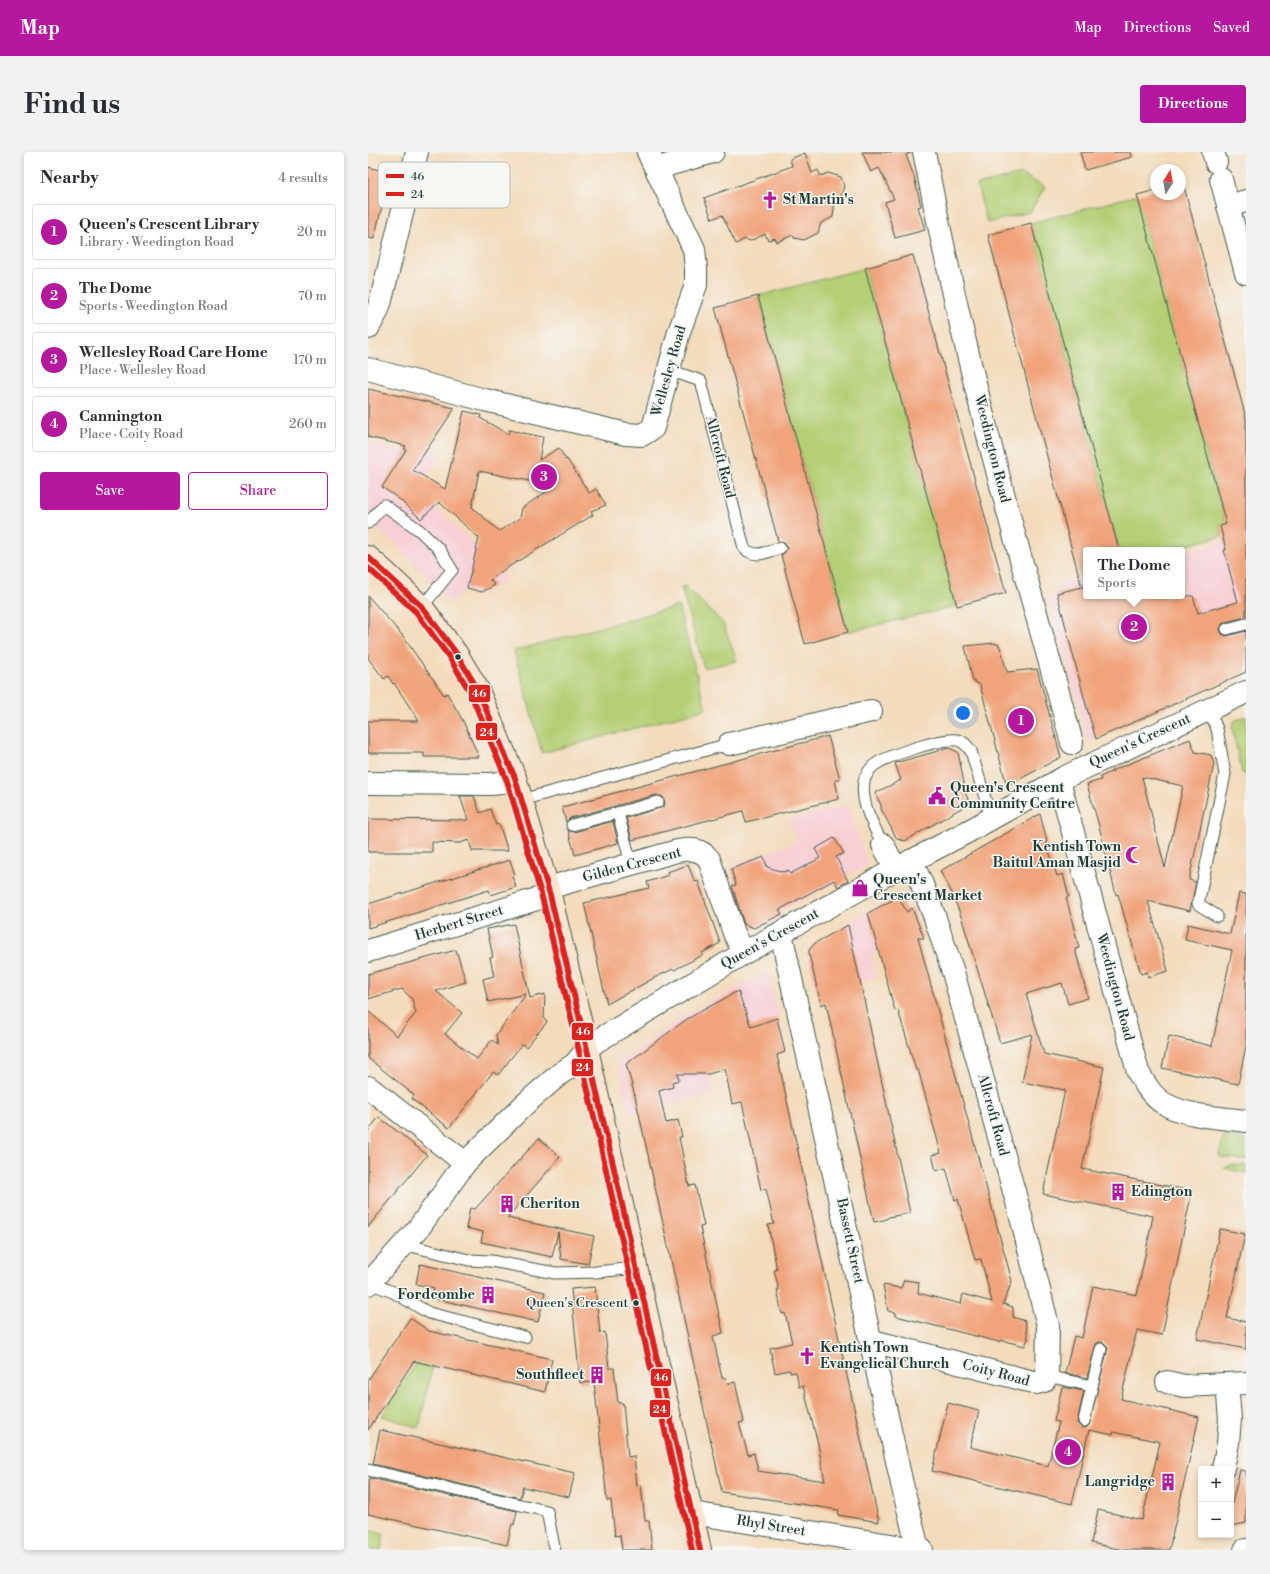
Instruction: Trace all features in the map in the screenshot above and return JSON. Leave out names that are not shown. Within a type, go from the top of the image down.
[{"type":"main road","points":[[368,557],[422,607],[456,653],[477,688],[515,778],[549,891],[587,1049],[700,1550]]},
{"type":"street","points":[[415,162],[417,152]]},
{"type":"street","name":"Wellesley Road","points":[[368,369],[492,402],[626,434],[642,435],[653,428],[679,332],[696,286],[694,250],[648,152]]},
{"type":"street","points":[[658,172],[668,166],[714,152]]},
{"type":"street","name":"Weedington Road","points":[[924,152],[941,239],[994,458],[1076,753]]},
{"type":"street","points":[[1217,164],[1237,204],[1246,273]]},
{"type":"street","points":[[368,328],[378,312],[403,208]]},
{"type":"street","name":"Queen's Crescent","points":[[368,1283],[418,1229],[466,1163],[525,1104],[561,1073],[575,1064],[587,1049],[610,1032],[744,953],[1061,780],[1076,753],[1209,709],[1246,692]]},
{"type":"street","points":[[729,744],[871,711]]},
{"type":"street","points":[[368,783],[491,784],[500,783],[515,778]]},
{"type":"street","name":"Weedington Road","points":[[1061,780],[1061,788],[1138,1072],[1148,1089],[1165,1104],[1181,1110],[1246,1121]]},
{"type":"street","points":[[883,845],[903,865]]},
{"type":"street","name":"Gilden Crescent","points":[[549,891],[631,864],[688,849],[694,849],[705,853],[709,859],[714,870],[734,933],[744,953]]},
{"type":"street","name":"Allcroft Road","points":[[903,865],[913,865],[924,889],[946,950],[987,1091],[1048,1326],[1047,1376]]},
{"type":"street","name":"Herbert Street","points":[[368,951],[549,891]]},
{"type":"street","name":"Bassett Street","points":[[781,933],[902,1484],[920,1550]]},
{"type":"street","points":[[368,1087],[466,1163]]},
{"type":"street","name":"Coity Road","points":[[872,1342],[1037,1383],[1044,1381],[1047,1376]]},
{"type":"street","points":[[1167,1382],[1184,1386],[1237,1383],[1224,1466]]},
{"type":"street","name":"Rhyl Street","points":[[692,1513],[920,1550]]},
{"type":"lane","name":"Allcroft Road","points":[[669,370],[701,381],[742,542],[748,552],[756,555],[780,548]]},
{"type":"lane","points":[[368,523],[384,505],[419,530],[439,549],[452,570],[422,607]]},
{"type":"lane","points":[[1227,629],[1246,624]]},
{"type":"lane","points":[[1209,709],[1216,729],[1225,774],[1198,904],[1216,916]]},
{"type":"lane","points":[[883,845],[868,813],[865,802],[865,778],[874,765],[892,755],[916,748],[947,741],[957,740],[966,743],[971,751],[991,818]]},
{"type":"lane","points":[[521,800],[729,744]]},
{"type":"lane","points":[[572,825],[658,802]]},
{"type":"lane","points":[[618,813],[631,864]]},
{"type":"lane","points":[[406,1241],[415,1247],[469,1260],[491,1261],[555,1273],[596,1272],[636,1268]]},
{"type":"lane","points":[[368,1283],[393,1292],[429,1313],[525,1337]]},
{"type":"lane","points":[[1084,1421],[1101,1349]]},
{"type":"lane","points":[[1047,1376],[1092,1386]]},
{"type":"lane","points":[[368,1470],[547,1511],[554,1547]]},
{"type":"shaded area","points":[[416,433],[441,456],[416,489],[466,536],[508,579],[482,595],[464,590],[450,603],[397,545],[368,521],[368,440],[400,454]]},
{"type":"shaded area","points":[[1246,536],[1246,672],[1088,742],[1050,599],[1059,584],[1083,578],[1083,599],[1185,599],[1185,552]]},
{"type":"shaded area","points":[[848,805],[868,864],[781,911],[783,914],[755,930],[742,925],[730,886],[735,884],[730,866],[797,842],[789,819]]},
{"type":"shaded area","points":[[897,894],[907,910],[913,906],[919,923],[900,931],[889,944],[871,956],[876,977],[816,992],[807,950],[812,945]]},
{"type":"shaded area","points":[[762,974],[766,974],[770,978],[786,1052],[709,1073],[712,1095],[629,1114],[618,1064],[680,1019]]},
{"type":"green space","points":[[1021,174],[1045,187],[1030,212],[987,223],[977,185]]},
{"type":"green space","points":[[1137,195],[1226,524],[1220,526],[1222,536],[1180,547],[1118,547],[1031,223]]},
{"type":"green space","points":[[865,268],[957,606],[848,632],[758,296]]},
{"type":"green space","points":[[685,586],[723,623],[737,661],[704,668],[681,587]]},
{"type":"green space","points":[[678,606],[706,709],[542,753],[514,651]]},
{"type":"green space","points":[[1246,716],[1246,774],[1242,773],[1232,728],[1234,721]]},
{"type":"green space","points":[[1223,1137],[1246,1140],[1246,1160],[1219,1157]]},
{"type":"green space","points":[[1231,1165],[1246,1165],[1246,1173],[1223,1168]]},
{"type":"green space","points":[[437,1331],[440,1333],[419,1428],[382,1416]]},
{"type":"green space","points":[[368,1530],[384,1534],[381,1550],[368,1550]]},
{"type":"building","points":[[862,152],[912,152],[906,155],[914,176],[921,206],[918,207],[925,230],[895,238],[885,202],[894,199],[879,168],[871,172]]},
{"type":"building","points":[[1080,152],[1131,152],[1132,157],[1085,170]]},
{"type":"building","name":"St Martin's","points":[[805,153],[812,173],[818,170],[821,176],[828,173],[841,177],[844,186],[841,196],[835,199],[833,217],[821,223],[818,233],[804,240],[794,238],[793,235],[777,242],[775,238],[768,240],[765,234],[750,241],[745,239],[736,244],[722,215],[712,219],[704,198],[792,166],[790,159]]},
{"type":"building","points":[[368,167],[378,170],[378,208],[382,208],[374,239],[368,238]]},
{"type":"building","points":[[1150,192],[1150,200],[1186,200],[1186,194],[1246,418],[1246,617],[1225,622],[1222,624],[1220,630],[1222,634],[1226,636],[1246,631],[1246,672],[1096,739],[1057,593],[1083,587],[1083,599],[1185,599],[1185,596],[1193,596],[1198,613],[1238,602],[1224,550],[1226,550],[1220,526],[1226,524],[1137,195]]},
{"type":"building","points":[[1031,223],[1118,547],[1083,547],[1083,584],[1081,584],[988,235]]},
{"type":"building","points":[[913,255],[1006,593],[957,606],[865,268]]},
{"type":"building","points":[[758,296],[848,632],[805,644],[781,555],[785,552],[787,546],[778,541],[715,308]]},
{"type":"building","points":[[368,389],[455,408],[413,470],[445,489],[464,411],[481,415],[480,418],[508,434],[509,430],[543,437],[539,460],[559,448],[589,493],[596,489],[606,505],[591,511],[593,515],[505,569],[490,580],[495,585],[482,592],[467,588],[479,538],[439,502],[421,519],[399,499],[382,487],[406,450],[404,449],[406,446],[368,437]],"holes":[[[479,471],[555,486],[522,508],[520,518],[499,531],[472,507]]]},
{"type":"building","points":[[368,596],[402,635],[444,695],[447,693],[463,721],[479,757],[424,757],[424,753],[368,753],[368,721],[419,721],[394,683],[393,684],[388,676],[384,679],[368,658]]},
{"type":"building","points":[[994,643],[999,645],[1007,672],[1037,669],[1061,757],[1007,786],[980,685],[973,681],[965,646]]},
{"type":"building","points":[[828,736],[840,779],[835,780],[839,799],[746,822],[743,811],[632,840],[626,818],[663,807],[665,803],[663,797],[656,795],[570,818],[566,822],[562,807]]},
{"type":"building","points":[[1190,739],[1195,752],[1211,755],[1214,764],[1189,880],[1196,882],[1190,911],[1148,901],[1168,971],[1148,977],[1147,972],[1141,974],[1118,894],[1116,895],[1087,784],[1101,780],[1100,777],[1113,771],[1111,771]],"holes":[[[1142,777],[1183,786],[1165,868]]]},
{"type":"building","name":"Queen's Crescent Community Centre","points":[[949,748],[958,752],[964,790],[970,803],[905,841],[897,839],[881,809],[881,805],[875,793],[901,780],[895,763]]},
{"type":"building","points":[[460,796],[474,796],[480,813],[490,809],[496,825],[499,824],[508,851],[472,851],[469,840],[460,843],[432,842],[432,852],[368,852],[368,819],[468,820]]},
{"type":"building","points":[[1040,814],[1046,842],[1057,876],[1063,874],[1069,897],[1066,897],[1079,948],[1075,949],[1088,998],[1068,1004],[1062,983],[1026,994],[1044,1054],[1104,1067],[1082,1169],[1192,1191],[1162,1335],[1137,1330],[1121,1399],[1199,1417],[1169,1550],[1123,1550],[1091,1543],[1098,1510],[1142,1520],[1160,1442],[1113,1432],[1113,1435],[1089,1430],[1072,1504],[932,1471],[948,1403],[979,1411],[970,1447],[1048,1466],[1059,1422],[1054,1421],[1062,1387],[1084,1391],[1077,1423],[1082,1428],[1086,1428],[1089,1425],[1108,1347],[1103,1342],[1096,1344],[1087,1378],[1065,1373],[1074,1336],[1082,1338],[1093,1286],[1137,1295],[1153,1216],[1043,1194],[1065,1090],[1022,1082],[1032,1034],[1000,1043],[961,916],[951,891],[940,871]]},
{"type":"building","points":[[613,821],[618,843],[575,855],[568,830],[574,832]]},
{"type":"building","points":[[834,838],[844,853],[836,857],[848,881],[838,887],[834,880],[779,910],[782,914],[754,928],[744,924],[732,886],[736,885],[731,869],[764,857],[767,867],[783,872],[788,870],[790,874],[820,858],[815,849]]},
{"type":"building","points":[[510,860],[515,875],[512,876],[516,887],[491,895],[489,890],[368,928],[368,904]]},
{"type":"building","points":[[688,865],[695,882],[698,881],[720,943],[702,953],[703,955],[674,970],[673,969],[654,978],[607,1004],[584,903],[649,888],[647,882],[669,875],[667,872]]},
{"type":"building","points":[[1239,893],[1246,894],[1246,1046],[1238,1084],[1162,1068],[1169,1036],[1212,1046],[1232,950],[1185,940],[1188,924],[1230,934]]},
{"type":"building","points":[[898,897],[907,912],[912,908],[924,938],[918,938],[1012,1281],[1003,1304],[1013,1307],[1013,1317],[1025,1321],[1028,1338],[1025,1346],[1000,1340],[999,1342],[896,1316],[896,1313],[888,1311],[883,1285],[901,1288],[904,1280],[919,1282],[918,1293],[961,1304],[963,1294],[992,1302],[981,1259],[975,1260],[958,1199],[955,1200],[946,1168],[936,1171],[932,1155],[941,1153],[918,1069],[916,1070],[898,1010],[895,1011],[868,913]]},
{"type":"building","points":[[514,924],[530,998],[545,994],[544,1019],[547,1022],[526,1047],[522,1044],[498,1075],[493,1072],[449,1128],[412,1099],[414,1095],[368,1058],[368,1011],[397,1036],[416,1013],[412,999],[402,989],[368,999],[368,974],[456,950],[466,982],[436,991],[462,1013],[445,1034],[477,1059],[492,1040],[498,1045],[496,1035],[526,994],[488,1002],[483,979],[494,976],[490,958],[493,957],[487,929]]},
{"type":"building","points":[[848,925],[910,1213],[889,1217],[884,1220],[874,1222],[826,1003],[821,1005],[809,954],[809,950],[815,943]]},
{"type":"building","points":[[738,991],[751,1027],[777,1018],[785,1052],[777,1055],[879,1522],[838,1515],[839,1510],[722,1492],[635,1096],[626,1064],[687,1019]],"holes":[[[725,1069],[732,1104],[742,1102],[761,1190],[766,1189],[774,1224],[768,1225],[777,1270],[774,1270],[779,1290],[777,1290],[782,1314],[785,1313],[792,1343],[770,1348],[775,1373],[790,1370],[790,1373],[796,1372],[799,1387],[803,1386],[818,1444],[825,1481],[758,1471],[754,1453],[748,1455],[739,1423],[744,1422],[735,1382],[727,1384],[726,1378],[722,1378],[713,1336],[723,1333],[700,1227],[704,1226],[695,1185],[689,1186],[679,1137],[682,1137],[678,1120],[666,1123],[659,1091],[673,1087],[672,1082],[679,1080],[677,1074],[709,1074]]]},
{"type":"building","points":[[379,1117],[427,1155],[368,1227],[368,1131]]},
{"type":"building","name":"Cheriton","points":[[539,1138],[560,1157],[507,1218],[594,1236],[588,1264],[561,1259],[558,1232],[552,1257],[481,1242],[483,1232],[466,1228],[470,1208],[475,1209]]},
{"type":"building","points":[[1220,1229],[1245,1234],[1227,1318],[1246,1322],[1246,1349],[1197,1339]]},
{"type":"building","name":"Fordcombe","points":[[420,1264],[545,1292],[538,1322],[432,1298],[434,1288],[416,1284]]},
{"type":"building","points":[[595,1287],[600,1333],[605,1332],[609,1368],[614,1368],[618,1403],[623,1403],[628,1457],[634,1456],[637,1486],[641,1485],[645,1521],[649,1521],[652,1550],[622,1550],[620,1535],[615,1536],[611,1500],[607,1501],[594,1382],[580,1383],[571,1289]]},
{"type":"building","points":[[410,1318],[429,1331],[552,1359],[545,1392],[414,1361],[368,1430],[368,1380]]},
{"type":"building","points":[[380,1430],[575,1473],[569,1497],[523,1487],[520,1498],[373,1464]]},
{"type":"building","points":[[1240,1470],[1246,1471],[1246,1523],[1234,1525],[1234,1495]]},
{"type":"building","points":[[370,1478],[517,1511],[507,1545],[368,1514],[368,1484]]},
{"type":"transit line","name":"46","points":[[368,557],[422,607],[456,653],[477,688],[515,778],[550,895],[587,1049],[700,1550]]},
{"type":"transit line","name":"24","points":[[368,568],[416,612],[449,657],[470,692],[507,781],[542,897],[579,1051],[692,1550]]},
{"type":"place","name":"St Martin's","points":[[770,200]]},
{"type":"place","name":"Wellesley Road Care Home","points":[[544,477]]},
{"type":"place","name":"The Dome","points":[[1134,627]]},
{"type":"place","name":"Queen's Crescent Library","points":[[1021,721]]},
{"type":"place","name":"Queen's Crescent Community Centre","points":[[937,796]]},
{"type":"place","name":"Kentish Town Baitul Aman Masjid","points":[[1134,855]]},
{"type":"place","name":"Queen's Crescent Market","points":[[860,888]]},
{"type":"place","name":"Edington","points":[[1118,1192]]},
{"type":"place","name":"Cheriton","points":[[507,1204]]},
{"type":"place","name":"Fordcombe","points":[[488,1295]]},
{"type":"place","name":"Queen's Crescent","points":[[636,1303]]},
{"type":"place","name":"Kentish Town Evangelical Church","points":[[807,1356]]},
{"type":"place","name":"Southfleet","points":[[597,1375]]},
{"type":"place","name":"Cannington","points":[[1068,1452]]},
{"type":"place","name":"Langridge","points":[[1168,1482]]}]
